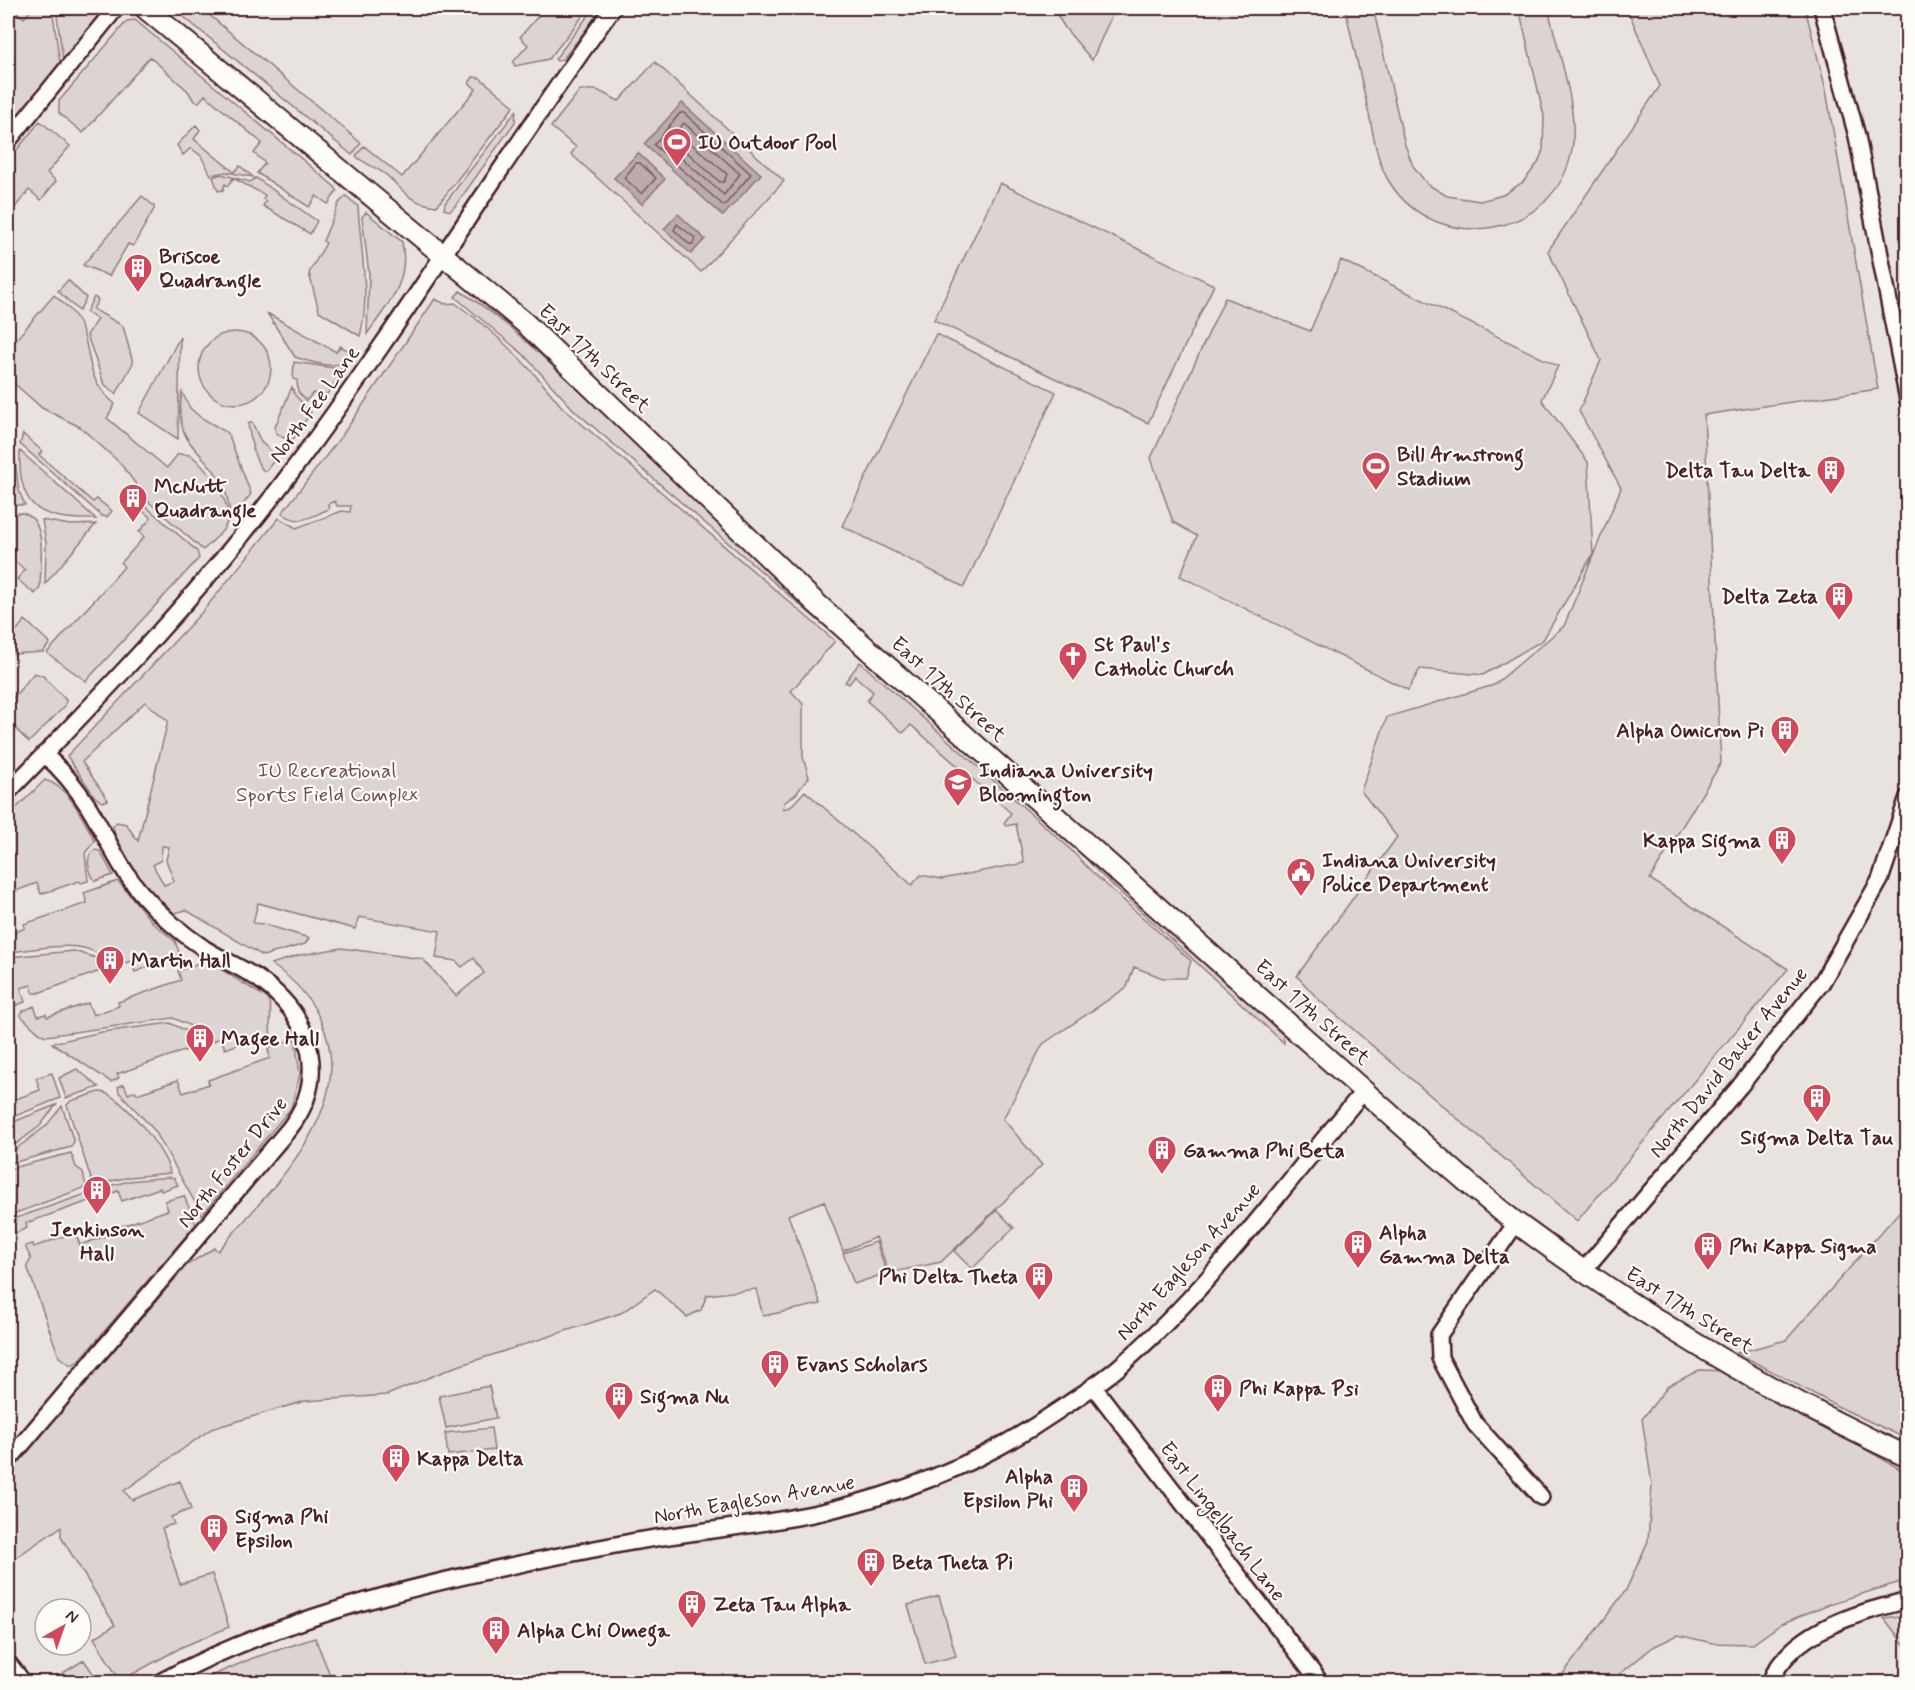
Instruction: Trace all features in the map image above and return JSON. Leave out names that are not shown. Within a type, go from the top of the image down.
[{"type":"main road","name":"East 17th Street","points":[[145,8],[526,324],[816,603],[1364,1091],[1516,1223],[1678,1334],[1765,1384],[1908,1457]]},
{"type":"street","points":[[8,141],[116,8]]},
{"type":"street","name":"North Fee Lane","points":[[8,792],[125,671],[272,498],[368,367],[442,254],[613,8]]},
{"type":"street","points":[[1822,8],[1857,136],[1908,400]]},
{"type":"street","name":"North Foster Drive","points":[[8,1461],[293,1124],[303,1110],[311,1075],[306,1035],[285,1000],[251,974],[189,938],[158,913],[132,882],[72,784],[44,754]]},
{"type":"street","name":"North David Baker Avenue","points":[[1583,1271],[1740,1086],[1822,982],[1880,880],[1908,796]]},
{"type":"street","name":"North Eagleson Avenue","points":[[160,1683],[203,1659],[251,1640],[362,1604],[512,1566],[628,1543],[827,1511],[912,1486],[1009,1440],[1054,1414],[1116,1370],[1158,1331],[1200,1286],[1364,1091]]},
{"type":"street","points":[[1516,1223],[1439,1335],[1440,1358],[1475,1424],[1541,1497]]},
{"type":"street","name":"East Lingelbach Lane","points":[[1093,1386],[1320,1683]]},
{"type":"street","points":[[1770,1683],[1790,1652],[1814,1634],[1869,1610],[1908,1600]]},
{"type":"street","points":[[8,1663],[23,1683]]},
{"type":"shaded area","name":"Indiana University Bloomington","points":[[8,8],[1907,8],[1907,1682],[8,1682]]},
{"type":"green space","points":[[33,8],[52,8],[60,63],[8,129],[8,22],[16,11],[24,18]]},
{"type":"green space","points":[[56,8],[104,8],[63,60]]},
{"type":"green space","points":[[173,8],[201,8],[361,143],[352,155]]},
{"type":"green space","points":[[545,8],[589,8],[549,59],[515,66],[513,62],[528,45],[520,37]]},
{"type":"green space","points":[[594,8],[603,8],[563,59],[557,61],[555,59]]},
{"type":"green space","points":[[1053,8],[1115,8],[1092,60],[1065,28]]},
{"type":"green space","points":[[1345,8],[1373,8],[1405,145],[1413,166],[1427,184],[1447,196],[1480,201],[1503,195],[1523,182],[1538,163],[1543,150],[1544,116],[1519,8],[1548,8],[1570,97],[1573,134],[1572,150],[1562,180],[1543,203],[1520,219],[1493,227],[1464,228],[1436,221],[1411,206],[1390,183],[1379,158]]},
{"type":"green space","points":[[1627,8],[1805,8],[1826,90],[1878,389],[1704,415],[1721,763],[1650,879],[1788,969],[1577,1221],[1319,1000],[1297,976],[1397,837],[1361,791],[1387,717],[1494,685],[1564,626],[1621,488],[1579,411],[1601,360],[1548,251],[1660,86]]},
{"type":"green space","points":[[135,20],[335,187],[337,191],[328,204],[316,196],[309,207],[257,173],[265,163],[254,153],[262,143],[205,95],[199,102],[194,101],[188,91],[150,57],[83,133],[59,113],[59,101],[127,21]]},
{"type":"green space","name":"IU Outdoor Pool","points":[[655,62],[784,181],[701,272],[571,154],[576,147],[551,127],[580,90],[597,90],[619,101]]},
{"type":"green space","points":[[473,77],[480,78],[514,106],[437,206],[413,199],[385,174],[356,156],[364,146],[402,177],[476,89],[469,83]]},
{"type":"green space","points":[[516,111],[515,122],[456,205],[450,211],[444,209],[445,203]]},
{"type":"green space","points":[[40,121],[70,146],[47,173],[56,181],[41,200],[29,190],[8,216],[8,161]]},
{"type":"green space","points":[[196,125],[200,130],[194,139],[234,172],[240,166],[253,177],[226,172],[211,175],[201,156],[191,148],[183,155],[177,145]]},
{"type":"green space","points":[[221,174],[250,182],[256,178],[317,221],[310,234],[263,206],[266,201],[263,199],[265,195],[233,178],[228,186],[225,184],[223,190],[218,191],[213,177]]},
{"type":"green space","points":[[1000,183],[1214,285],[1148,423],[934,320]]},
{"type":"green space","points":[[142,196],[154,206],[154,209],[133,246],[128,244],[109,276],[83,265]]},
{"type":"green space","points":[[346,196],[358,206],[365,288],[360,336],[319,311],[309,273],[326,243],[323,241],[339,203]]},
{"type":"green space","points":[[366,212],[402,242],[404,256],[403,269],[396,291],[367,334],[369,274],[362,217]]},
{"type":"green space","name":"Bill Armstrong Stadium","points":[[1341,260],[1558,366],[1542,400],[1588,462],[1593,554],[1543,640],[1483,675],[1420,669],[1408,690],[1180,576],[1197,536],[1173,522],[1151,458],[1225,298],[1310,331]]},
{"type":"green space","points":[[68,280],[86,298],[79,311],[58,291]]},
{"type":"green space","points":[[460,291],[493,314],[539,353],[850,643],[849,647],[575,411],[524,355],[455,297]]},
{"type":"green space","points":[[54,295],[75,315],[86,342],[97,383],[104,394],[115,404],[107,418],[167,468],[178,454],[191,455],[218,487],[228,516],[226,525],[203,550],[150,503],[120,463],[80,427],[42,408],[8,378],[8,349]]},
{"type":"green space","points":[[94,297],[98,300],[93,309],[123,326],[133,363],[116,394],[104,384],[87,335],[97,319],[86,312]]},
{"type":"green space","name":"IU Recreational Sports Field Complex","points":[[435,299],[445,304],[455,303],[512,351],[562,407],[835,641],[791,691],[803,704],[803,757],[809,777],[796,794],[784,803],[783,809],[790,807],[805,791],[912,885],[921,875],[942,879],[1024,863],[1016,824],[1006,826],[1004,823],[1011,813],[911,725],[903,733],[867,701],[873,692],[855,676],[849,684],[845,682],[860,662],[1066,845],[1092,872],[1191,961],[1186,978],[1163,978],[1134,967],[1127,987],[1043,1044],[1003,1119],[1042,1165],[941,1262],[889,1273],[876,1237],[843,1251],[824,1201],[788,1215],[821,1304],[763,1316],[756,1289],[707,1295],[701,1310],[687,1317],[655,1289],[621,1313],[452,1368],[387,1395],[305,1401],[211,1429],[124,1491],[132,1500],[180,1481],[191,1509],[171,1517],[174,1524],[162,1528],[180,1584],[212,1574],[229,1627],[182,1647],[120,1681],[94,1638],[115,1625],[61,1537],[61,1527],[15,1558],[8,1550],[8,1474],[187,1265],[214,1248],[218,1251],[280,1179],[315,1126],[326,1097],[331,1068],[327,1038],[318,1015],[306,995],[271,964],[300,955],[341,948],[423,959],[456,996],[484,973],[474,958],[462,967],[456,961],[436,958],[440,931],[359,917],[355,929],[258,903],[253,923],[309,938],[305,944],[263,956],[186,910],[171,914],[127,863],[113,826],[117,822],[126,824],[138,841],[168,721],[145,702],[82,762],[108,800],[102,802],[95,797],[67,756],[203,611],[279,518],[296,528],[342,511],[350,512],[351,506],[337,506],[335,501],[328,504],[329,509],[306,519],[294,519],[282,513],[343,434]],"holes":[[[162,846],[169,847],[166,860],[174,881],[164,885],[153,865],[161,860]]]},
{"type":"green space","points":[[267,313],[336,352],[340,346],[355,354],[349,360],[334,365],[318,364],[295,357]]},
{"type":"green space","points":[[228,332],[242,332],[261,342],[271,361],[271,375],[261,394],[242,404],[228,404],[209,394],[199,375],[199,361],[209,342]]},
{"type":"green space","points":[[936,334],[1056,392],[964,587],[842,526]]},
{"type":"green space","points":[[180,337],[178,439],[139,413]]},
{"type":"green space","points":[[294,362],[341,369],[343,372],[324,398],[313,393],[306,401],[298,392],[297,380],[293,379]]},
{"type":"green space","points":[[292,387],[295,395],[311,412],[294,438],[287,440],[276,433],[275,427]]},
{"type":"green space","points":[[182,392],[190,408],[200,417],[228,433],[251,494],[232,519],[222,483],[185,435],[180,410]]},
{"type":"green space","points":[[252,422],[261,442],[277,457],[265,472],[253,450],[248,424]]},
{"type":"green space","points":[[23,434],[42,451],[39,455],[93,502],[97,499],[112,511],[107,517],[102,516],[20,444]]},
{"type":"green space","points":[[20,451],[96,519],[61,517],[37,508],[23,487]]},
{"type":"green space","points":[[14,452],[19,491],[25,505],[8,505],[8,459]]},
{"type":"green space","points":[[142,503],[197,551],[199,558],[86,681],[47,653],[124,567],[121,563],[144,537],[139,532],[151,518],[138,507]]},
{"type":"green space","points":[[21,513],[30,516],[36,523],[41,544],[40,588],[35,594],[17,579],[25,570],[10,557],[15,551],[8,545],[8,514]]},
{"type":"green space","points":[[42,520],[70,525],[96,524],[45,584],[46,543]]},
{"type":"green space","points":[[25,620],[50,643],[43,652],[14,654],[12,636]]},
{"type":"green space","points":[[866,662],[873,664],[1238,992],[1283,1035],[1284,1043],[1098,872],[1077,848]]},
{"type":"green space","points":[[34,673],[43,676],[66,700],[65,706],[29,742],[13,725],[9,716],[8,704]]},
{"type":"green space","points":[[45,780],[54,784],[69,797],[95,841],[85,853],[88,881],[81,883],[79,881],[41,894],[37,883],[8,894],[8,816]]},
{"type":"green space","points":[[94,850],[100,851],[113,875],[95,881],[88,861]]},
{"type":"green space","points":[[118,881],[153,923],[175,941],[180,955],[135,972],[131,961],[110,968],[102,957],[92,950],[79,947],[50,947],[8,952],[8,935],[25,928],[24,924],[87,903],[84,893]]},
{"type":"green space","points":[[74,951],[96,958],[103,970],[38,993],[33,993],[31,985],[21,988],[25,1002],[14,1006],[8,997],[8,957]]},
{"type":"green space","points":[[206,960],[267,998],[270,1006],[271,1036],[264,1038],[263,1036],[225,1049],[221,1038],[201,1045],[189,1025],[173,1018],[46,1036],[39,1033],[20,1015],[34,1006],[38,1016],[46,1014],[47,1017],[88,1003],[93,1015],[119,1006],[118,1002],[181,980],[178,971]]},
{"type":"green space","points":[[170,1023],[187,1031],[195,1047],[117,1074],[119,1078],[111,1082],[52,1043],[102,1032]]},
{"type":"green space","points":[[295,1038],[300,1074],[291,1108],[202,1215],[155,1131],[119,1092],[118,1087],[124,1084],[128,1094],[136,1091],[137,1094],[178,1080],[183,1093],[209,1084],[208,1080],[270,1058],[268,1049]]},
{"type":"green space","points":[[77,1069],[99,1087],[66,1098],[59,1078]]},
{"type":"green space","points":[[52,1073],[60,1098],[8,1119],[8,1102],[40,1090],[36,1078]]},
{"type":"green space","points":[[99,1092],[118,1101],[130,1112],[161,1152],[170,1173],[130,1177],[93,1185],[67,1105],[71,1101]]},
{"type":"green space","points":[[56,1105],[40,1126],[8,1150],[8,1124]]},
{"type":"green space","points":[[62,1106],[74,1142],[71,1147],[8,1164],[8,1155],[46,1126]]},
{"type":"green space","points":[[71,1153],[76,1167],[83,1172],[86,1187],[13,1214],[8,1221],[8,1169]]},
{"type":"green space","points":[[174,1178],[178,1185],[161,1191],[160,1188],[122,1201],[118,1191],[97,1198],[94,1190],[129,1181]]},
{"type":"green space","points":[[89,1193],[92,1200],[26,1223],[27,1228],[16,1233],[12,1226],[13,1219]]},
{"type":"green space","points":[[184,1196],[196,1224],[78,1362],[71,1365],[59,1357],[27,1266],[31,1259],[25,1246],[33,1244],[34,1247],[75,1232],[80,1245],[106,1236],[105,1232],[168,1210],[165,1201]]},
{"type":"green space","points":[[1907,1203],[1907,1439],[1839,1407],[1737,1353],[1786,1340]]},
{"type":"green space","points":[[997,1210],[1014,1228],[972,1269],[954,1251]]},
{"type":"green space","points":[[876,1242],[887,1273],[854,1284],[843,1253]]},
{"type":"green space","points":[[1699,1370],[1729,1371],[1907,1473],[1907,1580],[1829,1604],[1781,1624],[1753,1644],[1712,1643],[1678,1635],[1653,1647],[1610,1682],[1557,1682],[1626,1590],[1648,1541],[1652,1485],[1642,1419],[1668,1386]]},
{"type":"green space","points":[[489,1386],[496,1418],[446,1428],[439,1396]]},
{"type":"green space","points":[[491,1428],[494,1450],[448,1455],[445,1433]]},
{"type":"green space","points":[[939,1596],[956,1656],[925,1664],[908,1605]]},
{"type":"green space","points":[[1908,1615],[1907,1648],[1884,1618]]},
{"type":"green space","points":[[315,1638],[333,1682],[197,1682],[253,1658]]},
{"type":"green space","points":[[84,1660],[99,1682],[55,1682],[53,1679]]},
{"type":"water","points":[[682,103],[761,174],[723,216],[644,144]]},
{"type":"water","points":[[638,153],[665,179],[642,204],[614,178]]},
{"type":"water","points":[[678,214],[705,239],[691,254],[664,229]]},
{"type":"place","name":"IU Outdoor Pool","points":[[677,168]]},
{"type":"place","name":"Briscoe Quadrangle","points":[[138,294]]},
{"type":"place","name":"Bill Armstrong Stadium","points":[[1376,492]]},
{"type":"place","name":"Delta Tau Delta","points":[[1831,496]]},
{"type":"place","name":"McNutt Quadrangle","points":[[133,524]]},
{"type":"place","name":"Delta Zeta","points":[[1839,622]]},
{"type":"place","name":"St Paul's Catholic Church","points":[[1073,682]]},
{"type":"place","name":"Alpha Omicron Pi","points":[[1785,756]]},
{"type":"place","name":"Indiana University Bloomington","points":[[958,808]]},
{"type":"place","name":"Kappa Sigma","points":[[1782,866]]},
{"type":"place","name":"Indiana University Police Department","points":[[1301,898]]},
{"type":"place","name":"Martin Hall","points":[[110,986]]},
{"type":"place","name":"Magee Hall","points":[[200,1064]]},
{"type":"place","name":"Sigma Delta Tau","points":[[1817,1124]]},
{"type":"place","name":"Gamma Phi Beta","points":[[1162,1176]]},
{"type":"place","name":"Jenkinson Hall","points":[[97,1216]]},
{"type":"place","name":"Alpha Gamma Delta","points":[[1358,1270]]},
{"type":"place","name":"Phi Kappa Sigma","points":[[1708,1272]]},
{"type":"place","name":"Phi Delta Theta","points":[[1039,1302]]},
{"type":"place","name":"Evans Scholars","points":[[775,1390]]},
{"type":"place","name":"Phi Kappa Psi","points":[[1218,1414]]},
{"type":"place","name":"Sigma Nu","points":[[619,1422]]},
{"type":"place","name":"Kappa Delta","points":[[396,1484]]},
{"type":"place","name":"Alpha Epsilon Phi","points":[[1074,1514]]},
{"type":"place","name":"Sigma Phi Epsilon","points":[[214,1554]]},
{"type":"place","name":"Beta Theta Pi","points":[[871,1588]]},
{"type":"place","name":"Zeta Tau Alpha","points":[[692,1630]]},
{"type":"place","name":"Alpha Chi Omega","points":[[496,1656]]}]
